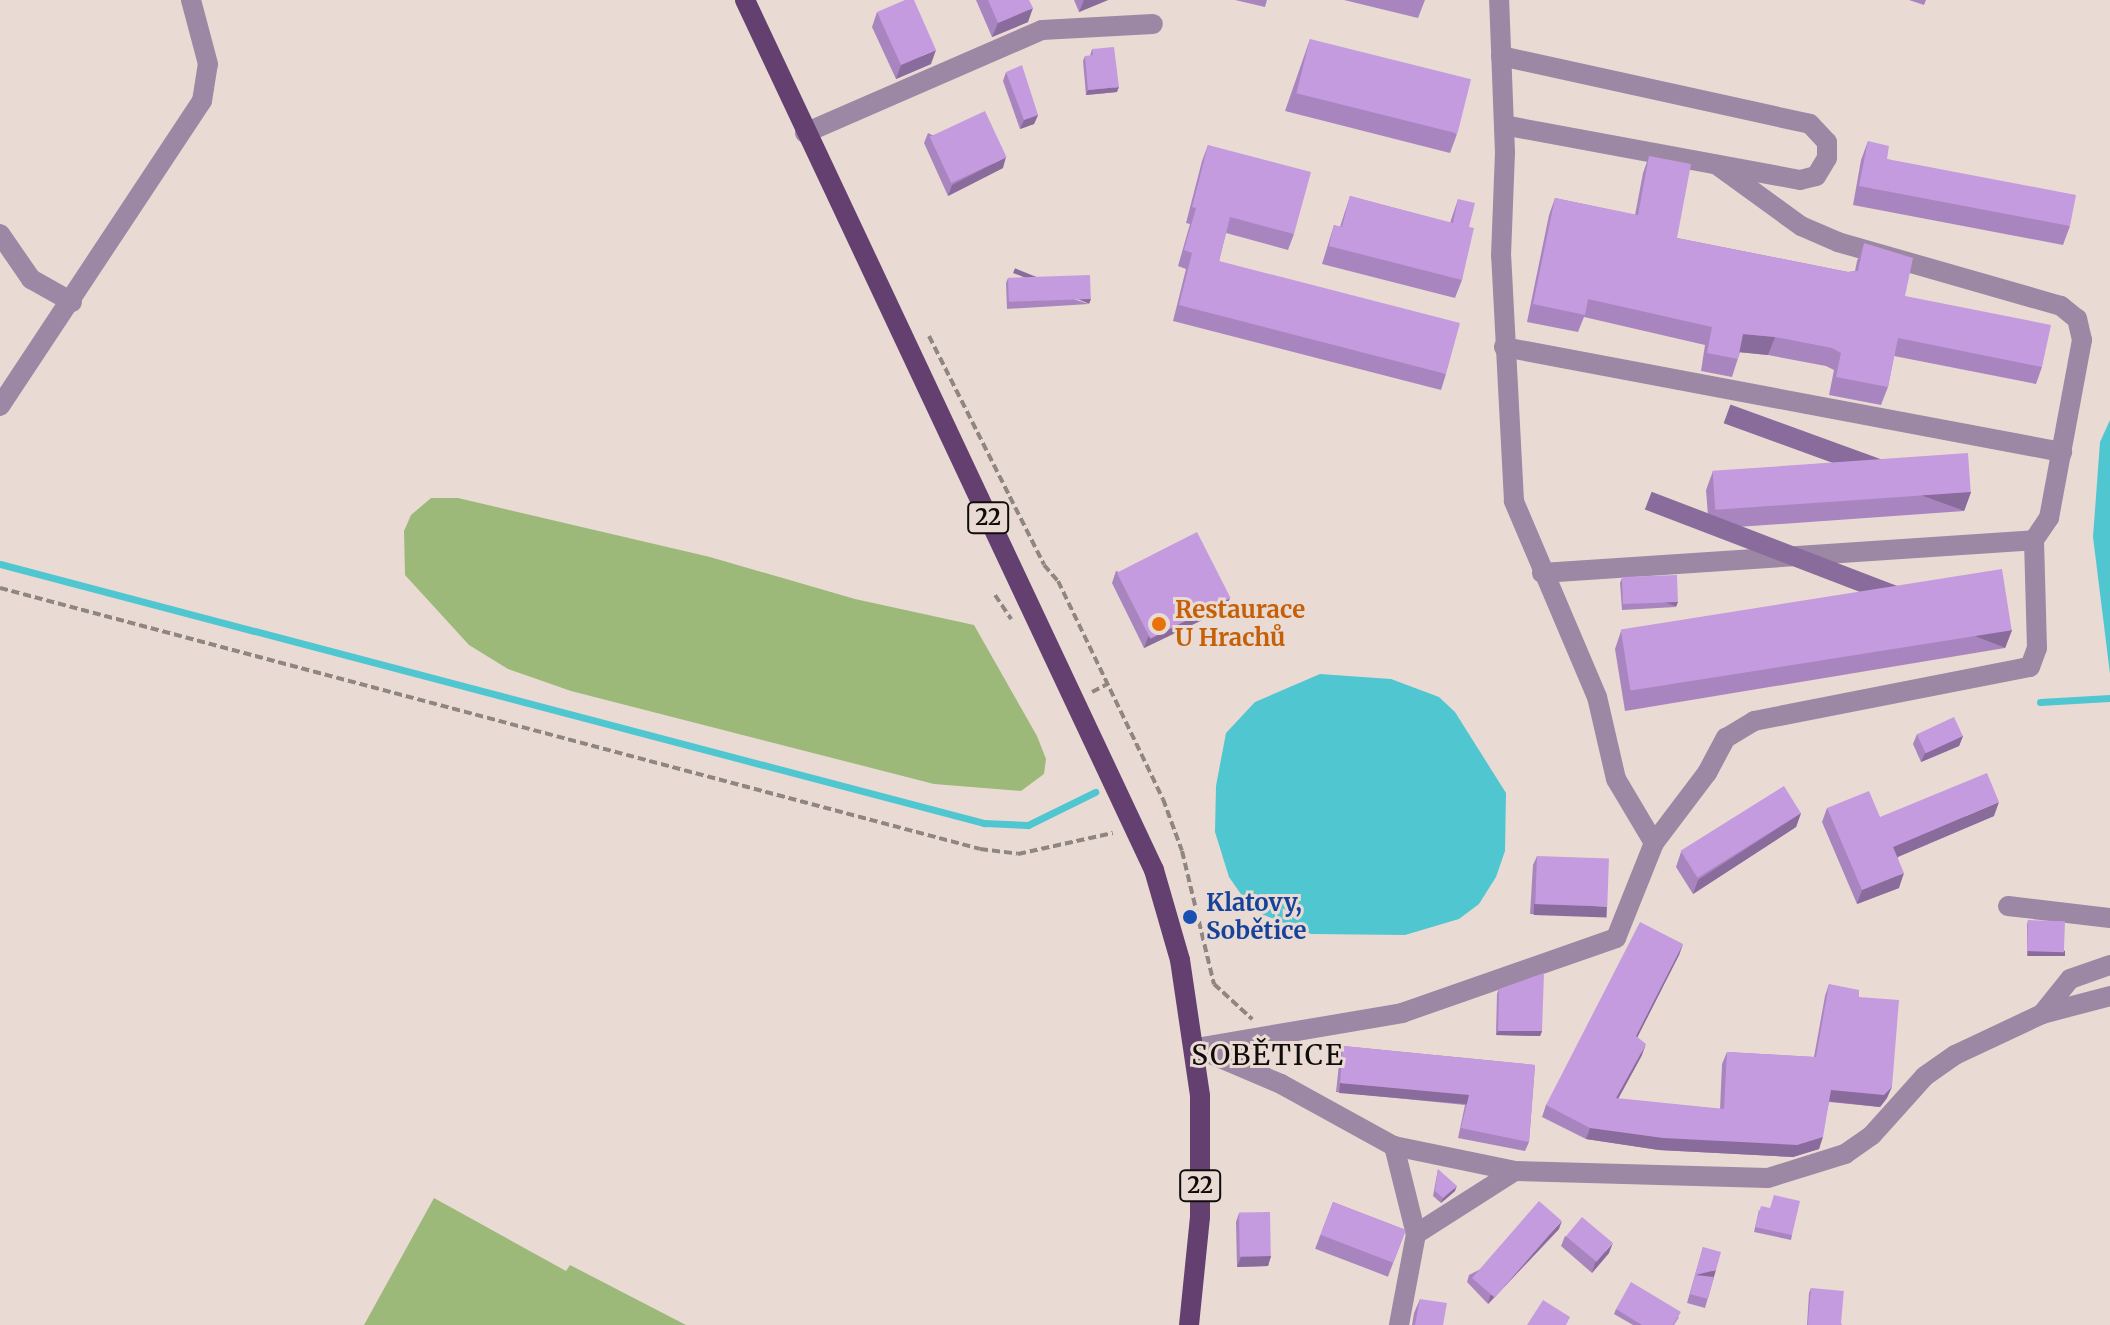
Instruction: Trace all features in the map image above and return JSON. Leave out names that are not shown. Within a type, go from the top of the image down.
[{"type":"main road","name":"22","points":[[745,0],[805,133],[1137,830],[1167,911],[1196,1048],[1200,1202],[1189,1325]]},
{"type":"street","points":[[0,406],[72,302],[202,101],[208,64],[191,0]]},
{"type":"street","points":[[1499,0],[1504,125],[1504,347],[1514,501],[1597,697],[1616,779],[1654,843]]},
{"type":"street","points":[[805,133],[1042,30],[1153,24]]},
{"type":"street","points":[[1501,56],[1810,124],[1827,142],[1827,158],[1816,176],[1800,180],[1504,125]]},
{"type":"street","points":[[1196,1048],[1273,1038],[1402,1013],[1616,938],[1654,843],[1707,773],[1726,738],[1754,721],[2030,667],[2037,648],[2034,540],[2049,518],[2062,452],[2082,340],[2077,319],[2061,306],[1838,242],[1801,226],[1717,165]]},
{"type":"street","points":[[0,234],[31,279],[72,302]]},
{"type":"street","points":[[1504,347],[2062,452]]},
{"type":"street","points":[[1542,573],[2034,540]]},
{"type":"street","points":[[2008,906],[2110,918]]},
{"type":"street","points":[[2042,1014],[2070,979],[2110,965]]},
{"type":"street","points":[[1196,1048],[1281,1084],[1394,1146],[1515,1171],[1674,1179],[1768,1178],[1807,1169],[1845,1154],[1872,1135],[1925,1076],[1955,1055],[2042,1014],[2110,996]]},
{"type":"street","points":[[1394,1146],[1416,1234],[1399,1325]]},
{"type":"street","points":[[1416,1234],[1515,1171]]},
{"type":"path","points":[[1044,565],[1058,581],[1163,799],[1182,851],[1214,984],[1273,1038]]},
{"type":"path","points":[[0,588],[980,849],[1018,854],[1057,849],[1119,831]]},
{"type":"green space","points":[[431,498],[458,498],[710,557],[855,599],[974,625],[1037,736],[1046,759],[1044,774],[1021,791],[934,784],[571,691],[508,669],[469,645],[405,575],[404,531],[411,515]]},
{"type":"green space","points":[[434,1198],[566,1271],[570,1265],[686,1325],[364,1325]]},
{"type":"water","points":[[2110,420],[2110,674],[2093,537],[2100,442]]},
{"type":"water","points":[[1320,674],[1391,679],[1439,697],[1455,712],[1506,793],[1505,851],[1496,877],[1479,904],[1459,919],[1405,935],[1311,934],[1252,910],[1229,877],[1215,832],[1216,786],[1226,733],[1255,702]]},
{"type":"building","points":[[905,0],[914,0],[936,50],[901,65],[877,12]]},
{"type":"building","points":[[988,0],[1029,0],[1033,8],[998,23]]},
{"type":"building","points":[[1310,39],[1471,79],[1458,133],[1296,93]]},
{"type":"building","points":[[1114,47],[1119,87],[1088,90],[1085,56],[1093,55],[1092,49]]},
{"type":"building","points":[[1022,65],[1038,115],[1024,120],[1006,72]]},
{"type":"building","points":[[985,111],[1007,157],[951,183],[930,137]]},
{"type":"building","points":[[1868,141],[1889,146],[1887,159],[2076,195],[2070,226],[1859,186]]},
{"type":"building","points":[[1208,145],[1311,172],[1294,234],[1230,217],[1219,261],[1460,323],[1446,374],[1179,305],[1192,253],[1184,250]]},
{"type":"building","points":[[1649,156],[1691,164],[1677,238],[1848,272],[1858,271],[1864,243],[1913,258],[1905,296],[2051,325],[2042,367],[1898,338],[1888,387],[1836,377],[1841,353],[1832,348],[1743,334],[1738,359],[1707,353],[1712,327],[1588,299],[1585,315],[1533,304],[1555,198],[1638,215]]},
{"type":"building","points":[[1350,196],[1453,223],[1458,199],[1475,203],[1469,227],[1474,228],[1462,280],[1329,246],[1334,225],[1342,227]]},
{"type":"building","points":[[1090,275],[1091,299],[1009,302],[1008,278]]},
{"type":"building","points":[[1968,453],[1971,492],[1715,510],[1713,471]]},
{"type":"building","points":[[1197,532],[1231,598],[1150,639],[1117,573]]},
{"type":"building","points":[[2002,569],[2012,630],[1630,691],[1621,629]]},
{"type":"building","points":[[1677,575],[1678,602],[1623,604],[1622,577]]},
{"type":"building","points":[[1954,717],[1963,736],[1926,753],[1917,734]]},
{"type":"building","points":[[1987,773],[1999,802],[1893,847],[1904,873],[1862,890],[1827,808],[1869,791],[1880,817]]},
{"type":"building","points":[[1784,786],[1801,813],[1697,878],[1681,851]]},
{"type":"building","points":[[1537,856],[1609,859],[1607,906],[1535,904]]},
{"type":"building","points":[[2028,920],[2065,921],[2064,952],[2027,951]]},
{"type":"building","points":[[1640,922],[1683,944],[1636,1036],[1646,1044],[1616,1098],[1724,1109],[1727,1052],[1816,1057],[1829,984],[1859,990],[1859,997],[1899,1000],[1892,1087],[1884,1095],[1831,1090],[1823,1137],[1797,1145],[1663,1138],[1590,1128],[1546,1105]]},
{"type":"building","points":[[1544,973],[1542,1031],[1498,1031],[1499,989]]},
{"type":"building","points":[[1343,1046],[1535,1065],[1529,1142],[1461,1128],[1469,1095],[1340,1083]]},
{"type":"building","points":[[1438,1169],[1457,1186],[1443,1198],[1435,1191]]},
{"type":"building","points":[[1774,1195],[1800,1201],[1792,1235],[1755,1227],[1761,1206],[1770,1208]]},
{"type":"building","points":[[1539,1201],[1562,1221],[1495,1298],[1472,1278]]},
{"type":"building","points":[[1333,1202],[1406,1230],[1393,1263],[1320,1235]]},
{"type":"building","points":[[1270,1212],[1271,1256],[1240,1257],[1239,1213]]},
{"type":"building","points":[[1582,1217],[1613,1243],[1597,1262],[1566,1236]]},
{"type":"building","points":[[1703,1247],[1721,1252],[1716,1270],[1695,1275]]},
{"type":"building","points":[[1695,1275],[1714,1277],[1708,1299],[1690,1294]]},
{"type":"building","points":[[1631,1282],[1681,1312],[1673,1325],[1642,1325],[1616,1309]]},
{"type":"building","points":[[1811,1288],[1844,1291],[1841,1325],[1808,1325]]},
{"type":"building","points":[[1420,1299],[1447,1303],[1443,1325],[1415,1325]]},
{"type":"building","points":[[1543,1300],[1570,1317],[1566,1325],[1527,1325]]},
{"type":"waterway","points":[[0,564],[984,823],[1028,825],[1095,792]]},
{"type":"waterway","points":[[2040,702],[2110,698]]},
{"type":"place","name":"Restaurace U Hrachů","points":[[1159,624]]},
{"type":"place","name":"Klatovy, Sobětice","points":[[1190,917]]},
{"type":"district","name":"SOBĚTICE","points":[[1268,1055]]}]
